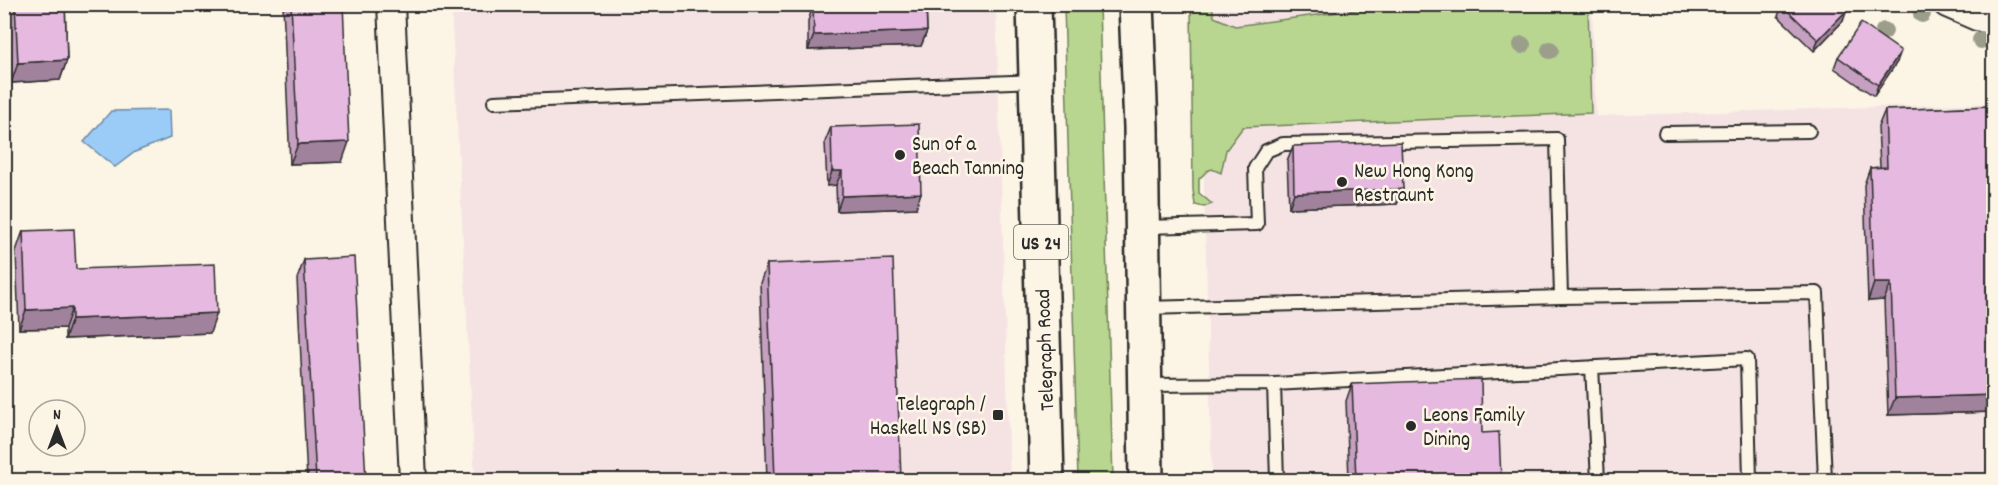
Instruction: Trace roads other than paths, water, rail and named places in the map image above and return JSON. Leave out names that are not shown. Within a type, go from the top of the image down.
[{"type":"main road","name":"Telegraph Road","points":[[1034,4],[1047,480]]},
{"type":"main road","points":[[1136,4],[1146,480]]},
{"type":"street","points":[[391,4],[413,480]]},
{"type":"street","points":[[1947,4],[1977,17],[1994,21]]},
{"type":"lane","points":[[494,102],[1036,81]]},
{"type":"lane","points":[[1665,133],[1809,131]]},
{"type":"lane","points":[[1142,227],[1257,224],[1255,168],[1266,151],[1283,144],[1557,139],[1561,297]]},
{"type":"lane","points":[[1143,308],[1817,293],[1825,480]]},
{"type":"lane","points":[[1145,385],[1274,384],[1748,359],[1750,480]]},
{"type":"lane","points":[[1592,367],[1598,480]]},
{"type":"lane","points":[[1274,384],[1277,480]]},
{"type":"water","points":[[169,110],[170,138],[135,152],[115,167],[84,142],[111,111]]},
{"type":"place","name":"Sun of a Beach Tanning","points":[[900,155]]},
{"type":"place","name":"New Hong Kong Restraunt","points":[[1342,182]]},
{"type":"place","name":"Telegraph / Haskell NS (SB)","points":[[998,415]]},
{"type":"place","name":"Leons Family Dining","points":[[1411,426]]}]
